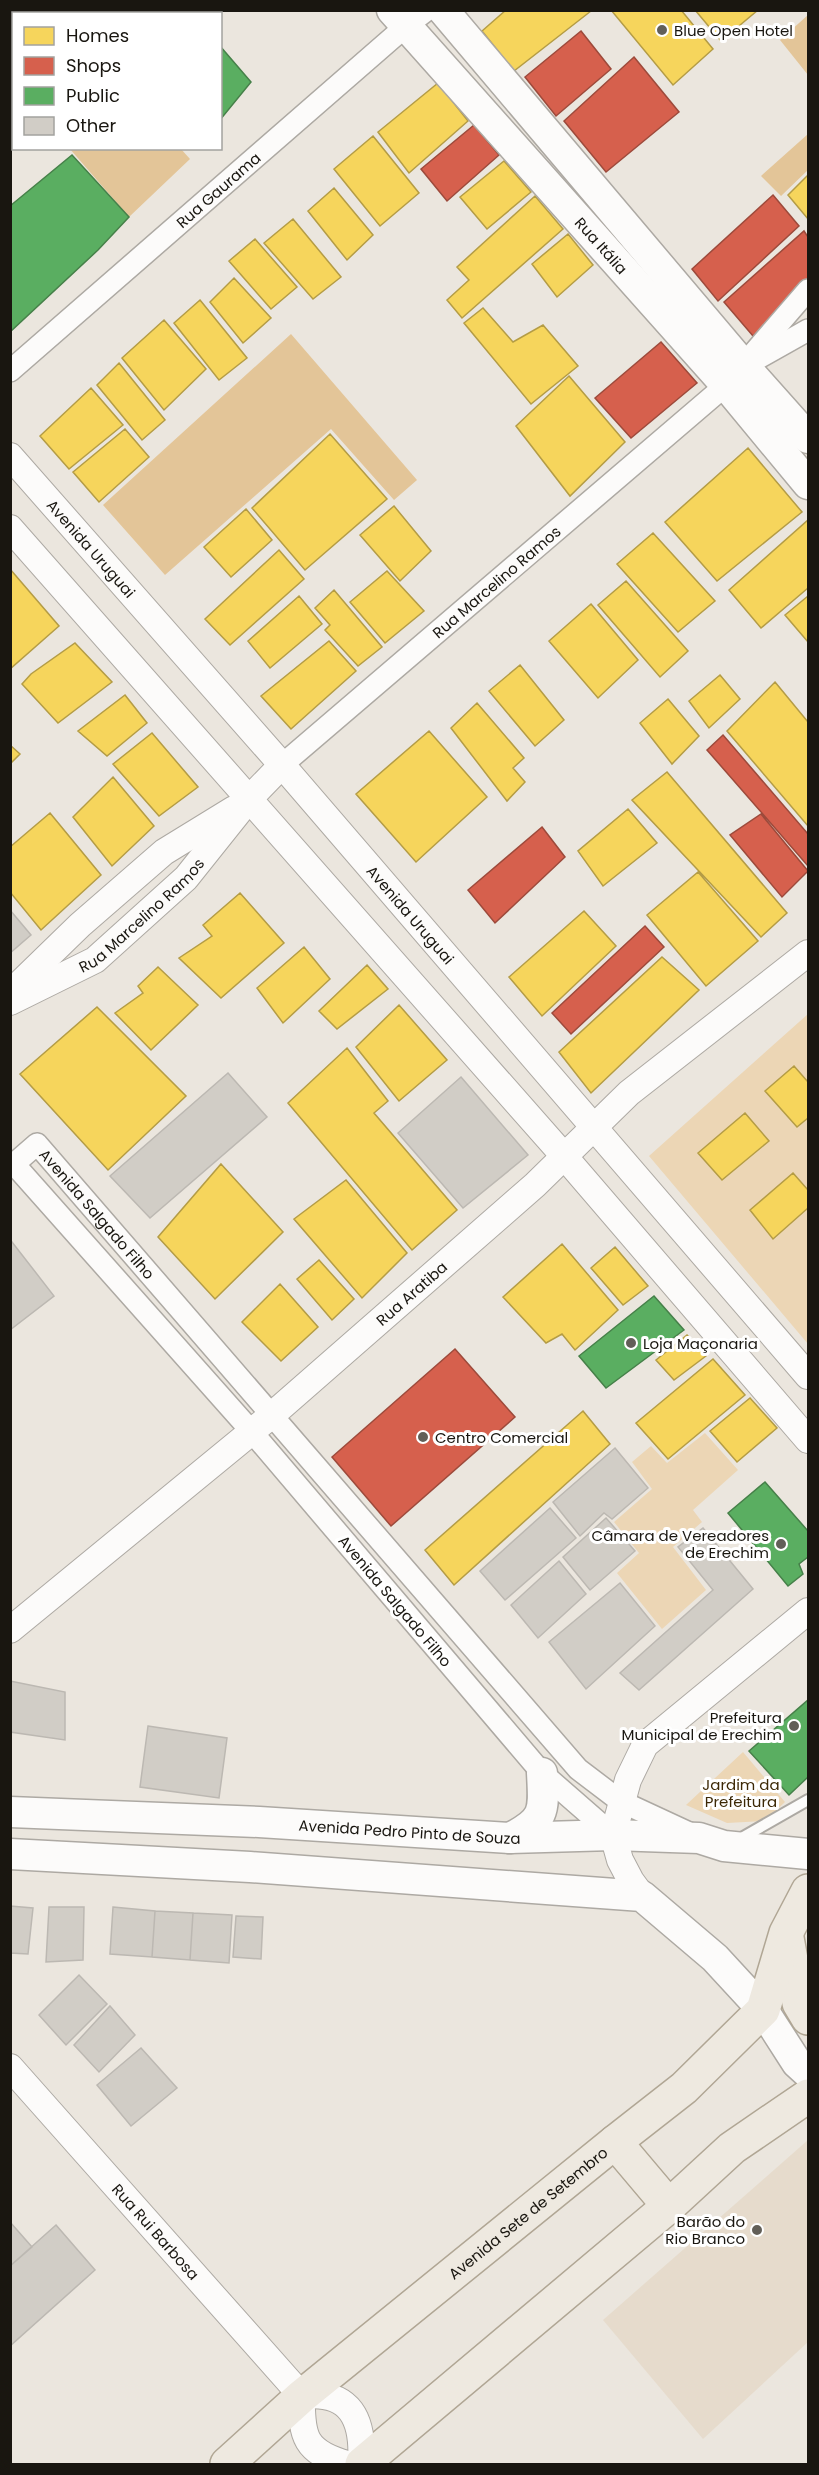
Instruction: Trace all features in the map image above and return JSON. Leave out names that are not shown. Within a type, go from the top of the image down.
[{"type":"main road","name":"Rua Itália","points":[[443,10],[735,376],[808,484]]},
{"type":"main road","name":"Rua Itália","points":[[408,16],[735,376],[808,438]]},
{"type":"main road","points":[[510,1838],[529,1828],[540,1818],[543,1802],[542,1773]]},
{"type":"main road","name":"Avenida Pedro Pinto de Souza","points":[[10,1812],[258,1822],[510,1838],[612,1835],[712,1842],[808,1854]]},
{"type":"main road","points":[[250,1867],[258,1822]]},
{"type":"main road","points":[[10,1854],[250,1867],[642,1896],[715,1958],[763,2010],[797,2063],[808,2073]]},
{"type":"main road","name":"Avenida Sete de Setembro","points":[[226,2464],[302,2396],[684,2088],[763,2010],[786,1933],[808,1891]]},
{"type":"main road","points":[[786,1933],[799,2002],[808,2018]]},
{"type":"main road","points":[[361,2464],[669,2206],[732,2148],[808,2096]]},
{"type":"main road","points":[[615,2142],[669,2206]]},
{"type":"street","name":"Rua Gaurama","points":[[10,371],[408,16]]},
{"type":"street","name":"Rua Marcelino Ramos","points":[[735,376],[808,290]]},
{"type":"street","name":"Rua Marcelino Ramos","points":[[10,1002],[95,960],[186,878],[249,799],[282,765],[735,376],[808,330]]},
{"type":"street","name":"Avenida Uruguai","points":[[10,456],[282,765],[808,1376]]},
{"type":"street","points":[[10,528],[564,1156],[808,1440]]},
{"type":"street","name":"Rua Marcelino Ramos","points":[[10,993],[80,925],[164,852],[249,799]]},
{"type":"street","points":[[164,852],[186,878]]},
{"type":"street","name":"Rua Aratiba","points":[[10,1630],[272,1415],[535,1185],[629,1093],[808,953]]},
{"type":"street","name":"Avenida Salgado Filho","points":[[642,1896],[620,1860],[612,1835],[542,1773],[252,1432],[14,1164],[37,1144],[578,1769],[620,1801],[712,1842]]},
{"type":"street","points":[[612,1835],[620,1801],[645,1745],[808,1611]]},
{"type":"street","name":"Rua Rui Barbosa","points":[[10,2067],[302,2396]]},
{"type":"street","points":[[347,2464],[334,2461],[310,2445],[301,2426],[302,2396],[323,2394],[341,2400],[358,2423],[363,2441],[361,2464]]},
{"type":"lane","points":[[712,1842],[808,1800]]},
{"type":"shaded area","points":[[808,15],[808,75],[780,40]]},
{"type":"shaded area","points":[[808,134],[808,170],[781,196],[761,176]]},
{"type":"shaded area","points":[[71,150],[182,150],[190,159],[129,217]]},
{"type":"shaded area","points":[[291,334],[417,480],[394,500],[331,429],[165,575],[103,505]]},
{"type":"shaded area","name":"Barão do Rio Branco","points":[[808,2140],[808,2342],[703,2439],[603,2320]]},
{"type":"green space","points":[[808,1014],[808,1344],[649,1156]]},
{"type":"green space","points":[[705,1433],[738,1470],[693,1510],[702,1522],[673,1547],[706,1590],[662,1629],[617,1573],[639,1553],[614,1522],[652,1489],[632,1462],[651,1446],[667,1463]]},
{"type":"green space","name":"Jardim da Prefeitura","points":[[743,1752],[785,1802],[765,1821],[727,1823],[686,1805]]},
{"type":"building: Homes","points":[[506,10],[591,11],[514,71],[482,31]]},
{"type":"building: Homes","name":"Blue Open Hotel","points":[[611,10],[681,10],[713,49],[673,85]]},
{"type":"building: Homes","points":[[695,10],[758,10],[721,41]]},
{"type":"building: Homes","points":[[438,83],[468,121],[409,173],[378,132]]},
{"type":"building: Homes","points":[[373,136],[419,193],[380,226],[334,169]]},
{"type":"building: Homes","points":[[504,161],[531,192],[487,229],[460,197]]},
{"type":"building: Homes","points":[[808,175],[808,219],[788,195]]},
{"type":"building: Homes","points":[[334,188],[373,235],[347,260],[308,211]]},
{"type":"building: Homes","points":[[535,196],[563,229],[462,318],[447,300],[469,280],[457,267]]},
{"type":"building: Homes","points":[[293,219],[341,277],[313,299],[264,243]]},
{"type":"building: Homes","points":[[568,234],[593,265],[557,297],[532,264]]},
{"type":"building: Homes","points":[[255,239],[297,287],[271,309],[229,261]]},
{"type":"building: Homes","points":[[234,278],[271,318],[243,343],[210,302]]},
{"type":"building: Homes","points":[[200,300],[247,358],[219,380],[174,323]]},
{"type":"building: Homes","points":[[483,308],[513,342],[543,325],[578,366],[531,404],[464,323]]},
{"type":"building: Homes","points":[[164,320],[206,369],[164,410],[122,358]]},
{"type":"building: Homes","points":[[119,363],[165,420],[142,440],[97,385]]},
{"type":"building: Homes","points":[[569,376],[625,442],[570,496],[516,426]]},
{"type":"building: Homes","points":[[91,388],[123,425],[69,469],[40,436]]},
{"type":"building: Homes","points":[[125,429],[149,457],[99,502],[73,472]]},
{"type":"building: Homes","points":[[330,434],[387,499],[305,570],[252,508]]},
{"type":"building: Homes","points":[[748,448],[802,512],[717,581],[665,522]]},
{"type":"building: Homes","points":[[394,506],[431,551],[400,581],[360,535]]},
{"type":"building: Homes","points":[[246,509],[272,540],[231,577],[204,547]]},
{"type":"building: Homes","points":[[808,520],[808,588],[761,628],[729,590]]},
{"type":"building: Homes","points":[[653,533],[715,601],[678,632],[617,564]]},
{"type":"building: Homes","points":[[279,550],[304,579],[230,645],[205,619]]},
{"type":"building: Homes","points":[[10,569],[59,626],[10,669]]},
{"type":"building: Homes","points":[[387,571],[424,611],[385,643],[350,602]]},
{"type":"building: Homes","points":[[626,581],[688,651],[660,677],[598,605]]},
{"type":"building: Homes","points":[[334,590],[382,647],[358,666],[325,630],[330,625],[315,608]]},
{"type":"building: Homes","points":[[299,596],[322,624],[270,668],[248,641]]},
{"type":"building: Homes","points":[[808,596],[808,642],[785,615]]},
{"type":"building: Homes","points":[[591,604],[638,660],[598,698],[549,641]]},
{"type":"building: Homes","points":[[329,641],[356,671],[291,729],[261,696]]},
{"type":"building: Homes","points":[[75,643],[112,682],[58,723],[22,684],[31,674]]},
{"type":"building: Homes","points":[[520,665],[564,720],[535,746],[489,691]]},
{"type":"building: Homes","points":[[720,675],[740,699],[709,728],[689,701]]},
{"type":"building: Homes","points":[[775,682],[808,722],[808,826],[727,731]]},
{"type":"building: Homes","points":[[125,695],[147,723],[107,756],[78,731]]},
{"type":"building: Homes","points":[[668,699],[699,736],[672,764],[640,723]]},
{"type":"building: Homes","points":[[477,703],[524,758],[513,768],[525,782],[507,801],[451,728]]},
{"type":"building: Homes","points":[[429,731],[487,797],[416,862],[356,794]]},
{"type":"building: Homes","points":[[152,733],[198,787],[159,816],[113,764]]},
{"type":"building: Homes","points":[[10,745],[20,754],[10,764]]},
{"type":"building: Homes","points":[[667,772],[787,913],[761,937],[632,800]]},
{"type":"building: Homes","points":[[113,777],[154,826],[112,866],[73,817]]},
{"type":"building: Homes","points":[[628,809],[657,843],[603,886],[578,851]]},
{"type":"building: Homes","points":[[50,813],[101,875],[41,930],[10,892],[10,847]]},
{"type":"building: Homes","points":[[698,872],[758,941],[706,986],[647,915]]},
{"type":"building: Homes","points":[[240,893],[284,943],[221,998],[179,958],[212,936],[203,925]]},
{"type":"building: Homes","points":[[584,911],[616,946],[542,1016],[509,977]]},
{"type":"building: Homes","points":[[304,947],[330,979],[283,1023],[257,988]]},
{"type":"building: Homes","points":[[662,957],[699,990],[591,1093],[559,1052]]},
{"type":"building: Homes","points":[[367,965],[388,989],[337,1029],[319,1011]]},
{"type":"building: Homes","points":[[158,967],[198,1005],[151,1050],[115,1013],[143,993],[138,986]]},
{"type":"building: Homes","points":[[399,1005],[447,1060],[399,1101],[356,1047]]},
{"type":"building: Homes","points":[[97,1007],[186,1096],[108,1170],[20,1074]]},
{"type":"building: Homes","points":[[347,1048],[388,1101],[374,1113],[457,1210],[412,1250],[288,1103]]},
{"type":"building: Homes","points":[[794,1066],[808,1082],[808,1118],[797,1127],[765,1091]]},
{"type":"building: Homes","points":[[745,1113],[769,1141],[722,1180],[698,1153]]},
{"type":"building: Homes","points":[[221,1164],[283,1232],[215,1299],[158,1237]]},
{"type":"building: Homes","points":[[793,1173],[808,1190],[808,1208],[773,1239],[750,1210]]},
{"type":"building: Homes","points":[[346,1180],[407,1253],[362,1298],[294,1219]]},
{"type":"building: Homes","points":[[562,1244],[618,1310],[575,1350],[562,1334],[546,1343],[503,1297]]},
{"type":"building: Homes","points":[[615,1247],[648,1286],[623,1305],[591,1268]]},
{"type":"building: Homes","points":[[319,1260],[354,1299],[332,1320],[297,1279]]},
{"type":"building: Homes","points":[[280,1284],[318,1327],[281,1361],[242,1322]]},
{"type":"building: Homes","points":[[687,1335],[706,1356],[674,1380],[656,1360]]},
{"type":"building: Homes","points":[[713,1359],[745,1395],[668,1459],[636,1423]]},
{"type":"building: Homes","points":[[750,1398],[777,1428],[737,1462],[710,1431]]},
{"type":"building: Homes","points":[[583,1411],[610,1444],[454,1585],[425,1550]]},
{"type":"building: Shops","points":[[581,31],[611,69],[556,116],[525,77]]},
{"type":"building: Shops","points":[[634,57],[679,112],[606,172],[564,121]]},
{"type":"building: Shops","points":[[474,125],[499,155],[447,201],[421,169]]},
{"type":"building: Shops","points":[[773,195],[799,226],[718,301],[692,269]]},
{"type":"building: Shops","points":[[804,231],[808,237],[808,286],[753,336],[724,302]]},
{"type":"building: Shops","points":[[661,342],[697,383],[631,438],[595,398]]},
{"type":"building: Shops","points":[[723,735],[808,834],[808,866],[707,750]]},
{"type":"building: Shops","points":[[761,814],[808,871],[782,897],[730,835]]},
{"type":"building: Shops","points":[[542,827],[565,857],[495,923],[468,890]]},
{"type":"building: Shops","points":[[645,926],[664,947],[571,1034],[552,1013]]},
{"type":"building: Shops","name":"Centro Comercial","points":[[455,1349],[515,1417],[391,1526],[332,1457]]},
{"type":"building: Public","points":[[90,10],[189,10],[190,12],[88,12]]},
{"type":"building: Public","points":[[222,48],[251,82],[222,118]]},
{"type":"building: Public","points":[[72,155],[129,217],[98,250],[10,332],[10,206]]},
{"type":"building: Public","name":"Loja Maçonaria","points":[[654,1296],[684,1330],[606,1388],[579,1356]]},
{"type":"building: Public","name":"Câmara de Vereadores de Erechim","points":[[765,1482],[808,1531],[808,1557],[799,1564],[803,1574],[788,1586],[728,1513]]},
{"type":"building: Public","name":"Prefeitura Municipal de Erechim","points":[[808,1700],[808,1777],[789,1795],[749,1751]]},
{"type":"building: Other","points":[[10,910],[31,935],[10,953]]},
{"type":"building: Other","points":[[228,1073],[267,1117],[150,1218],[110,1176]]},
{"type":"building: Other","points":[[461,1077],[528,1155],[463,1208],[398,1133]]},
{"type":"building: Other","points":[[12,1242],[54,1296],[10,1330],[10,1244]]},
{"type":"building: Other","points":[[615,1448],[648,1488],[612,1519],[604,1513],[580,1536],[553,1502]]},
{"type":"building: Other","points":[[550,1508],[576,1538],[505,1600],[480,1571]]},
{"type":"building: Other","points":[[606,1518],[635,1551],[590,1590],[563,1557]]},
{"type":"building: Other","points":[[703,1528],[753,1589],[639,1690],[620,1673],[713,1590],[678,1547]]},
{"type":"building: Other","points":[[559,1561],[586,1594],[538,1638],[511,1605]]},
{"type":"building: Other","points":[[620,1583],[655,1626],[586,1689],[549,1642]]},
{"type":"building: Other","points":[[10,1681],[65,1692],[65,1740],[10,1732]]},
{"type":"building: Other","points":[[148,1726],[227,1738],[219,1798],[140,1787]]},
{"type":"building: Other","points":[[10,1906],[33,1908],[28,1954],[10,1953]]},
{"type":"building: Other","points":[[49,1907],[84,1907],[83,1960],[46,1962]]},
{"type":"building: Other","points":[[113,1907],[155,1911],[152,1957],[110,1954]]},
{"type":"building: Other","points":[[155,1911],[193,1913],[190,1960],[152,1957]]},
{"type":"building: Other","points":[[193,1913],[232,1915],[229,1963],[190,1960]]},
{"type":"building: Other","points":[[236,1916],[263,1917],[261,1959],[233,1957]]},
{"type":"building: Other","points":[[79,1975],[107,2004],[66,2045],[39,2015]]},
{"type":"building: Other","points":[[110,2006],[135,2035],[99,2072],[74,2045]]},
{"type":"building: Other","points":[[141,2048],[177,2088],[131,2126],[97,2085]]},
{"type":"building: Other","points":[[10,2222],[32,2247],[10,2266]]},
{"type":"building: Other","points":[[56,2225],[95,2270],[10,2346],[10,2266]]},
{"type":"place","name":"Blue Open Hotel","points":[[662,30]]},
{"type":"place","name":"Loja Maçonaria","points":[[631,1343]]},
{"type":"place","name":"Centro Comercial","points":[[423,1437]]},
{"type":"place","name":"Câmara de Vereadores de Erechim","points":[[781,1544]]},
{"type":"place","name":"Prefeitura Municipal de Erechim","points":[[794,1726]]},
{"type":"place","name":"Barão do Rio Branco","points":[[757,2230]]}]
